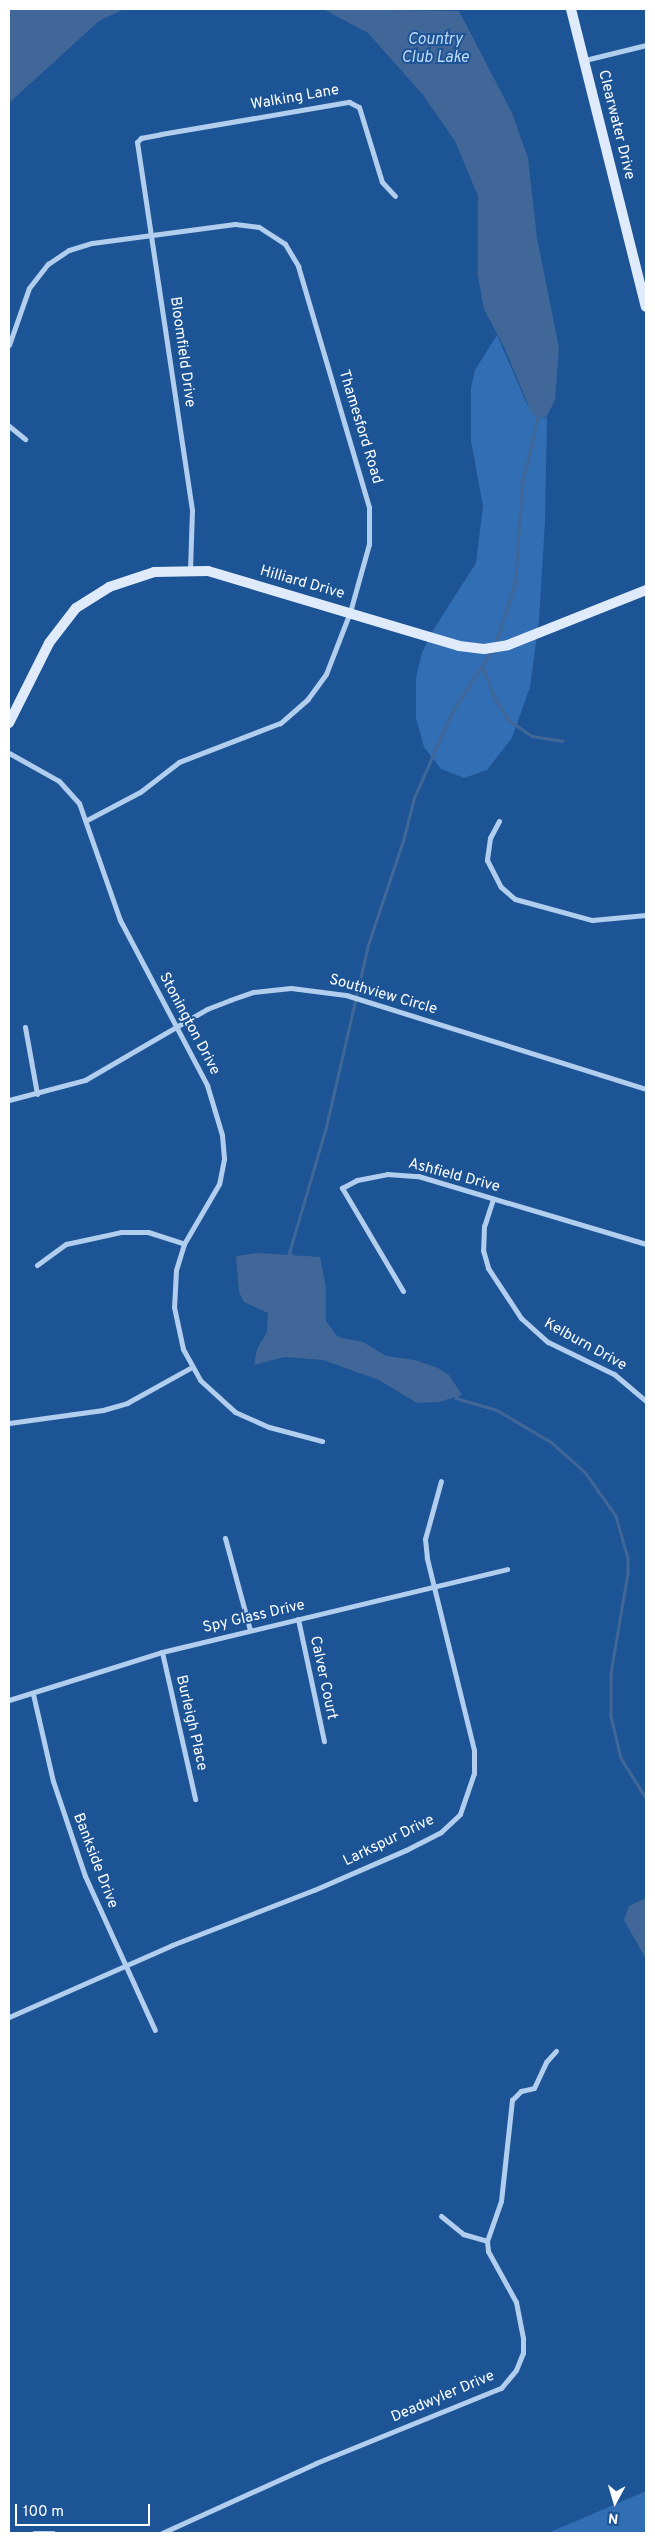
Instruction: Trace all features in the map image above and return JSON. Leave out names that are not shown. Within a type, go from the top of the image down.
[{"type":"street","name":"Clearwater Drive","points":[[571,9],[643,275],[646,308]]},
{"type":"street","points":[[585,60],[646,45]]},
{"type":"street","name":"Walking Lane","points":[[138,139],[349,102],[359,107],[382,182],[395,196]]},
{"type":"street","name":"Bloomfield Drive","points":[[138,139],[136,145],[152,236],[192,510],[190,570]]},
{"type":"street","name":"Thamesford Road","points":[[9,345],[29,288],[53,260],[80,246],[247,224],[275,235],[295,258],[370,508],[368,550],[350,612],[326,674],[295,712],[263,730],[178,762],[140,792],[87,820]]},
{"type":"street","points":[[9,426],[25,439]]},
{"type":"street","name":"Hilliard Drive","points":[[9,722],[49,643],[76,608],[109,587],[132,578],[165,570],[208,571],[460,646],[496,648],[646,590]]},
{"type":"street","name":"Stonington Drive","points":[[9,753],[43,771],[68,789],[87,820],[120,920],[204,1074],[223,1147],[219,1184],[184,1244],[176,1270],[174,1307],[177,1332],[192,1367],[212,1393],[235,1412],[268,1427],[322,1441]]},
{"type":"street","points":[[499,822],[490,838],[487,860],[501,887],[515,899],[592,920],[646,915]]},
{"type":"street","name":"Southview Circle","points":[[9,1100],[86,1080],[207,1009],[253,992],[291,988],[319,990],[346,995],[646,1089]]},
{"type":"street","points":[[25,1028],[37,1094]]},
{"type":"street","name":"Ashfield Drive","points":[[403,1291],[342,1188],[369,1177],[400,1174],[418,1176],[646,1244]]},
{"type":"street","name":"Kelburn Drive","points":[[493,1199],[484,1226],[483,1250],[488,1268],[521,1318],[548,1342],[614,1374],[646,1401]]},
{"type":"street","points":[[37,1265],[66,1244],[122,1232],[148,1232],[184,1244]]},
{"type":"street","points":[[9,1423],[103,1410],[126,1403],[192,1367]]},
{"type":"street","name":"Larkspur Drive","points":[[9,2017],[126,1965],[406,1850],[440,1832],[460,1814],[474,1773],[474,1750],[434,1586],[425,1539],[441,1480]]},
{"type":"street","points":[[225,1538],[250,1630]]},
{"type":"street","name":"Spy Glass Drive","points":[[9,1700],[162,1652],[507,1569]]},
{"type":"street","name":"Calver Court","points":[[298,1619],[324,1741]]},
{"type":"street","name":"Burleigh Place","points":[[162,1652],[195,1799]]},
{"type":"street","name":"Bankside Drive","points":[[33,1694],[53,1781],[74,1847],[155,2030]]},
{"type":"street","points":[[441,2216],[463,2234],[487,2241],[501,2201],[512,2100],[521,2091],[534,2088],[546,2062],[556,2051]]},
{"type":"street","name":"Deadwyler Drive","points":[[162,2533],[316,2463],[501,2388],[516,2370],[522,2353],[523,2338],[516,2302],[488,2251],[487,2241]]},
{"type":"street","points":[[34,2533],[52,2533]]},
{"type":"shaded area","points":[[497,335],[527,404],[544,418],[547,416],[545,521],[539,620],[530,687],[512,738],[487,770],[464,778],[441,769],[424,747],[416,718],[416,677],[422,653],[432,632],[476,563],[483,506],[471,441],[471,388],[475,370]]},
{"type":"shaded area","points":[[646,2491],[646,2533],[548,2533]]},
{"type":"water","points":[[9,9],[124,9],[99,21],[9,103]]},
{"type":"water","name":"Country Club Lake","points":[[323,9],[459,11],[512,113],[528,158],[537,238],[559,348],[555,400],[547,416],[540,418],[532,414],[504,347],[484,309],[478,276],[478,196],[455,141],[423,95],[368,33]]},
{"type":"water","points":[[258,1253],[320,1257],[326,1288],[326,1321],[338,1337],[363,1342],[386,1356],[415,1360],[438,1368],[449,1375],[462,1395],[439,1402],[417,1403],[379,1380],[323,1360],[284,1357],[254,1365],[257,1349],[267,1332],[268,1313],[244,1302],[239,1292],[236,1256]]},
{"type":"water","points":[[646,1898],[646,1959],[624,1920],[629,1906]]},
{"type":"waterway","points":[[495,645],[515,583],[522,484],[538,416]]},
{"type":"waterway","points":[[291,1255],[289,1253],[326,1127],[368,945],[403,841],[414,798],[451,714],[492,650]]},
{"type":"waterway","points":[[483,668],[495,698],[509,720],[532,736],[563,741]]},
{"type":"waterway","points":[[457,1395],[456,1398],[497,1410],[551,1442],[585,1472],[616,1516],[628,1558],[628,1573],[611,1674],[611,1716],[621,1758],[646,1798]]}]
